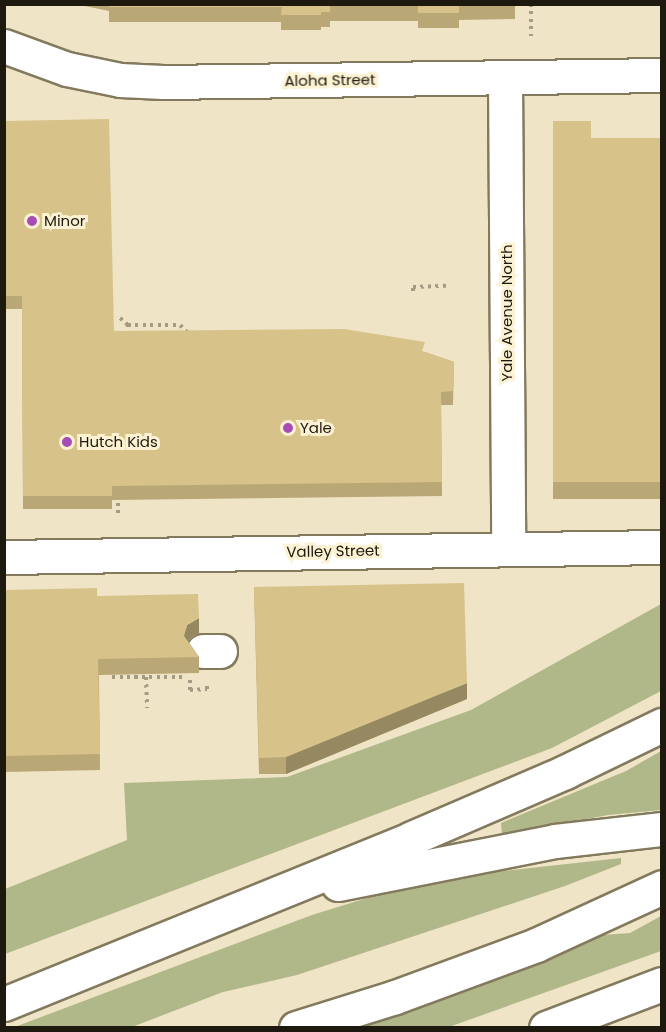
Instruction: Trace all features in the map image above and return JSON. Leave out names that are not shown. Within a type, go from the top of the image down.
[{"type":"main road","name":"Aloha Street","points":[[4,46],[67,69],[120,80],[662,75]]},
{"type":"main road","name":"Yale Avenue North","points":[[505,77],[508,548]]},
{"type":"main road","name":"Valley Street","points":[[4,557],[662,547]]},
{"type":"main road","points":[[4,1004],[565,772],[657,725]]},
{"type":"main road","points":[[114,960],[313,890],[555,841],[662,829]]},
{"type":"main road","points":[[296,1028],[493,961],[648,895],[662,876]]},
{"type":"main road","points":[[546,1028],[662,984]]},
{"type":"path","points":[[531,4],[531,36]]},
{"type":"path","points":[[413,291],[413,287],[446,286]]},
{"type":"path","points":[[120,318],[128,325],[180,325],[190,334],[185,339]]},
{"type":"path","points":[[128,325],[128,347]]},
{"type":"path","points":[[118,492],[118,515]]},
{"type":"path","points":[[112,667],[112,677],[190,677],[190,690],[207,689],[210,657]]},
{"type":"path","points":[[146,677],[147,708]]},
{"type":"green space","points":[[661,604],[661,691],[552,748],[5,954],[5,889],[127,840],[124,783],[287,777],[471,710]]},
{"type":"green space","points":[[661,751],[661,810],[608,815],[502,835],[501,823],[626,771]]},
{"type":"green space","points":[[621,858],[621,864],[565,886],[297,975],[223,992],[132,1027],[12,1028],[312,915],[393,890],[440,878]]},
{"type":"green space","points":[[661,916],[661,951],[449,1027],[282,1028],[547,939],[630,933]]},
{"type":"building","points":[[109,4],[489,4],[459,5],[459,13],[418,13],[418,6],[330,6],[330,12],[321,12],[321,15],[281,15],[282,7],[109,7]]},
{"type":"building","points":[[109,119],[114,331],[344,329],[425,342],[422,351],[454,362],[453,391],[441,392],[442,482],[112,486],[112,496],[23,496],[22,296],[4,296],[4,121]]},
{"type":"building","points":[[553,121],[591,121],[591,138],[662,138],[662,482],[553,482]]},
{"type":"building","points":[[464,583],[467,683],[286,757],[259,758],[254,587]]},
{"type":"building","points":[[97,588],[97,596],[198,594],[199,618],[187,625],[184,636],[199,657],[98,659],[100,754],[4,756],[4,590]]},
{"type":"place","name":"Minor","points":[[32,221]]},
{"type":"place","name":"Yale","points":[[288,428]]},
{"type":"place","name":"Hutch Kids","points":[[67,442]]}]
